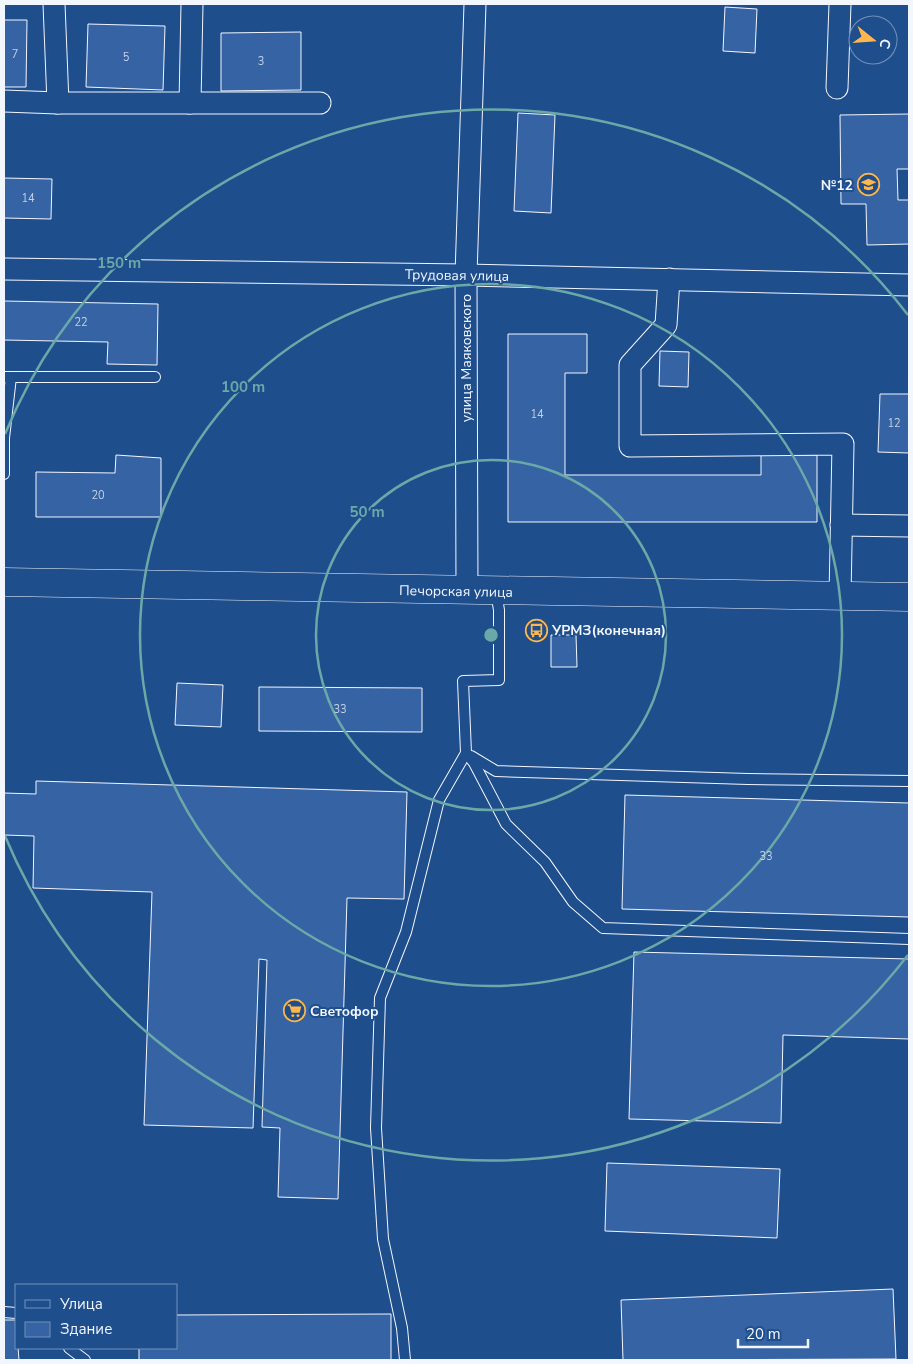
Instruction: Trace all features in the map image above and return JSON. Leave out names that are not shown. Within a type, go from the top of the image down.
[{"type":"street","points":[[54,4],[58,103]]},
{"type":"street","points":[[190,103],[192,4]]},
{"type":"street","name":"улица Маяковского","points":[[467,591],[466,275],[475,4]]},
{"type":"street","points":[[836,88],[840,4]]},
{"type":"street","points":[[4,102],[320,103]]},
{"type":"street","name":"Трудовая улица","points":[[4,269],[466,275],[909,285]]},
{"type":"street","points":[[669,280],[666,325],[630,365],[630,446],[843,444],[840,596]]},
{"type":"street","points":[[842,525],[909,526]]},
{"type":"street","name":"Печорская улица","points":[[4,582],[496,592],[909,597]]},
{"type":"lane","points":[[4,474],[7,377],[154,377]]},
{"type":"lane","points":[[405,1360],[402,1328],[383,1239],[376,1128],[380,998],[406,932],[439,800],[466,753],[463,681],[499,680],[499,610],[496,592]]},
{"type":"lane","points":[[466,753],[496,771],[748,779],[909,781]]},
{"type":"lane","points":[[466,753],[474,763],[506,824],[545,862],[572,902],[603,928],[909,939]]},
{"type":"lane","points":[[70,1349],[85,1360]]},
{"type":"building","points":[[725,7],[757,9],[755,53],[723,51]]},
{"type":"building","points":[[4,20],[27,20],[26,87],[4,87]]},
{"type":"building","points":[[88,24],[165,26],[163,90],[86,87]]},
{"type":"building","points":[[301,32],[301,90],[221,91],[221,33]]},
{"type":"building","points":[[518,113],[555,115],[551,213],[514,211]]},
{"type":"building","name":"№12","points":[[909,114],[909,169],[897,169],[898,200],[909,200],[909,244],[867,245],[866,204],[841,204],[840,115]]},
{"type":"building","points":[[4,178],[52,179],[51,219],[4,218]]},
{"type":"building","points":[[4,301],[158,304],[157,365],[107,364],[108,342],[4,340]]},
{"type":"building","points":[[508,334],[587,334],[587,373],[565,373],[565,475],[761,475],[761,455],[817,455],[817,522],[508,522]]},
{"type":"building","points":[[660,351],[689,352],[688,387],[659,386]]},
{"type":"building","points":[[880,394],[909,394],[909,453],[878,452]]},
{"type":"building","points":[[116,455],[161,458],[161,517],[36,517],[36,472],[115,473]]},
{"type":"building","points":[[551,635],[576,635],[577,667],[551,667]]},
{"type":"building","points":[[177,683],[223,685],[221,727],[175,725]]},
{"type":"building","points":[[259,687],[422,688],[422,732],[259,731]]},
{"type":"building","points":[[36,781],[407,792],[404,899],[347,898],[338,1199],[278,1197],[280,1128],[262,1127],[267,960],[259,959],[253,1128],[144,1125],[152,892],[33,888],[34,836],[4,835],[4,793],[36,794]]},
{"type":"building","points":[[625,795],[909,803],[909,917],[622,909]]},
{"type":"building","points":[[634,952],[909,959],[909,1039],[783,1035],[781,1123],[629,1119]]},
{"type":"building","points":[[607,1163],[780,1169],[777,1238],[605,1231]]},
{"type":"building","points":[[893,1289],[896,1359],[623,1360],[621,1300]]},
{"type":"building","points":[[391,1314],[391,1360],[139,1360],[139,1349],[178,1349],[178,1315]]},
{"type":"building","points":[[4,1320],[15,1320],[15,1349],[18,1349],[19,1360],[4,1360]]},
{"type":"place","name":"№12","points":[[869,185]]},
{"type":"place","name":"УРМЗ(конечная)","points":[[536,630]]},
{"type":"place","name":"Светофор","points":[[294,1011]]}]
